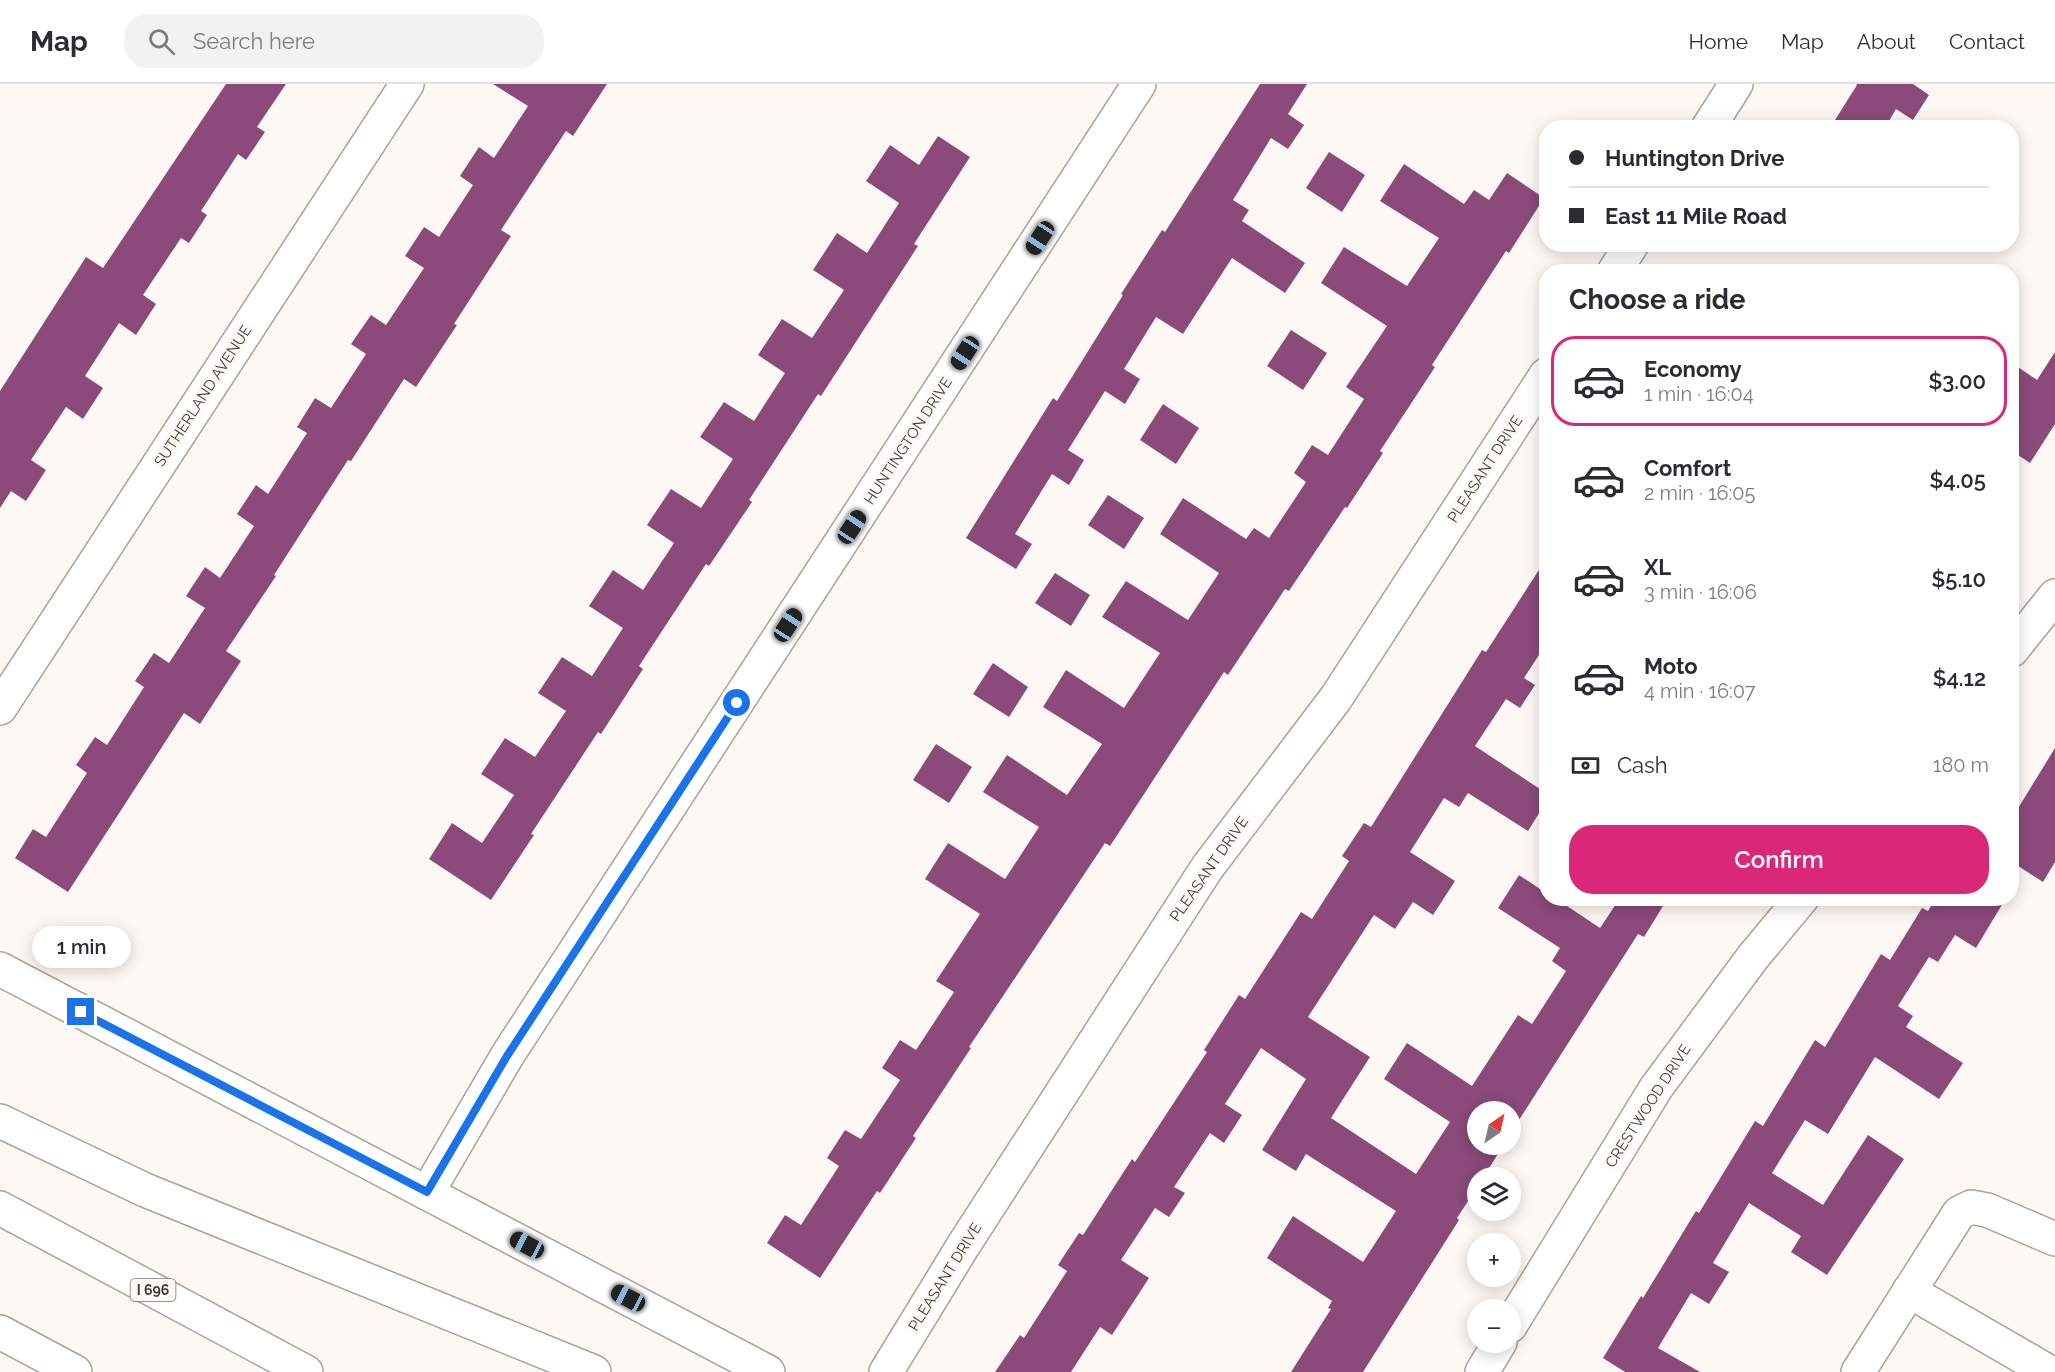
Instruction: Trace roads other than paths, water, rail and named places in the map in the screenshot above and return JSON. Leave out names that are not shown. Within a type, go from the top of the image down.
[{"type":"main road","name":"SUTHERLAND AVENUE","points":[[0,708],[407,84]]},
{"type":"main road","name":"HUNTINGTON DRIVE","points":[[427,1192],[513,1046],[1139,84]]},
{"type":"main road","points":[[1712,120],[1730,86]]},
{"type":"main road","name":"PLEASANT DRIVE","points":[[885,1372],[963,1246],[1207,868],[1336,698],[1539,386]]},
{"type":"main road","points":[[2019,641],[2055,596]]},
{"type":"main road","name":"CRESTWOOD DRIVE","points":[[1521,1308],[1656,1088],[1753,957],[1795,906]]},
{"type":"main road","points":[[0,969],[768,1372]]},
{"type":"main road","points":[[0,1120],[145,1191],[594,1372]]},
{"type":"main road","points":[[1858,1372],[1959,1213],[1971,1207],[1987,1210],[2055,1239]]},
{"type":"main road","name":"I 696","points":[[0,1208],[306,1372]]},
{"type":"main road","points":[[1909,1291],[2049,1372]]},
{"type":"main road","points":[[0,1332],[75,1372]]},
{"type":"main road","points":[[1482,1372],[1493,1353]]}]
